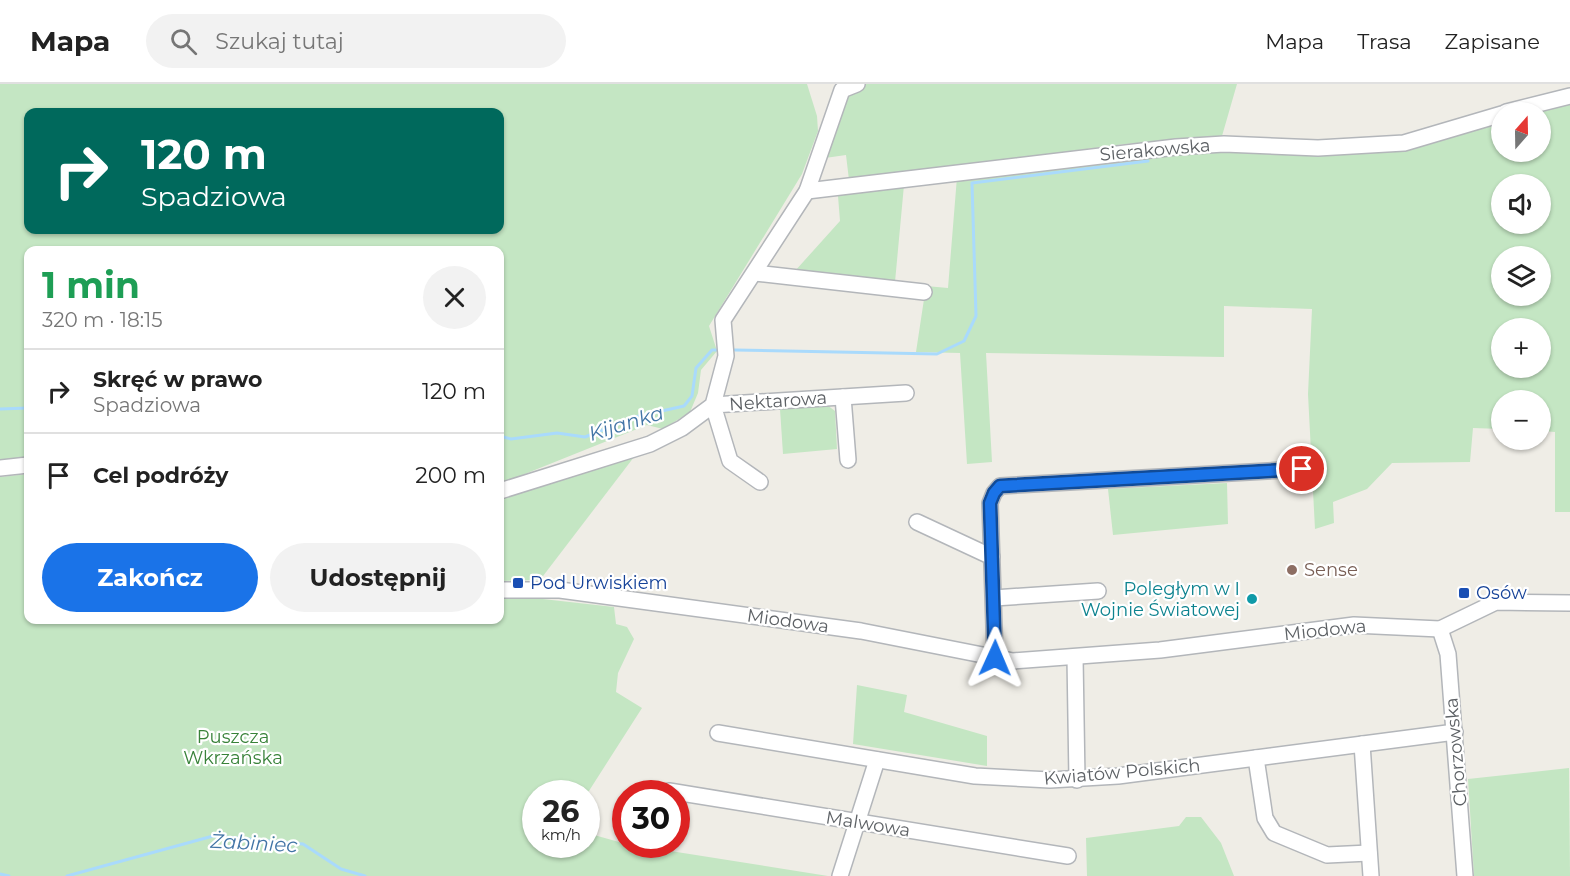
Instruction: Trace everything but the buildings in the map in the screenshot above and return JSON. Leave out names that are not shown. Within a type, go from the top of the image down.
[{"type":"street","points":[[760,482],[730,461],[713,405],[726,356],[723,320],[756,273],[807,191],[824,135],[842,90],[857,84]]},
{"type":"street","points":[[1546,102],[1570,96]]},
{"type":"street","name":"Sierakowska","points":[[807,191],[1176,147],[1224,144],[1318,148],[1404,143],[1491,117]]},
{"type":"street","points":[[756,273],[924,292]]},
{"type":"street","name":"Nektarowa","points":[[713,405],[906,393]]},
{"type":"street","name":"Nektarowa","points":[[843,397],[848,460]]},
{"type":"street","points":[[504,490],[650,444],[682,428],[713,405]]},
{"type":"street","points":[[0,468],[24,465]]},
{"type":"street","points":[[995,658],[990,503],[1000,486],[1302,469]]},
{"type":"street","points":[[917,522],[992,557]]},
{"type":"street","name":"Miodowa","points":[[504,590],[561,590],[869,632],[1015,661],[1160,650],[1348,626],[1440,629],[1496,602],[1570,603]]},
{"type":"street","points":[[994,598],[1098,591]]},
{"type":"street","name":"Chorzowska","points":[[1440,629],[1448,654],[1466,876]]},
{"type":"street","points":[[1075,657],[1077,780]]},
{"type":"street","name":"Kwiatów Polskich","points":[[718,734],[1010,780],[1077,780],[1455,732]]},
{"type":"street","points":[[1362,744],[1371,876]]},
{"type":"street","points":[[1256,758],[1265,818],[1274,833],[1327,855],[1369,853]]},
{"type":"street","points":[[840,876],[877,760]]},
{"type":"street","name":"Malwowa","points":[[690,794],[1068,856]]},
{"type":"green space","points":[[0,84],[807,84],[817,116],[818,131],[802,174],[709,326],[717,351],[701,370],[698,393],[690,412],[663,429],[647,425],[504,482],[504,246],[24,246],[24,459],[0,462]]},
{"type":"green space","points":[[862,84],[1237,84],[1222,136],[1125,144],[849,180],[846,155],[825,158],[845,91]]},
{"type":"green space","points":[[1570,103],[1570,512],[1555,512],[1555,432],[1551,432],[1551,390],[1491,390],[1491,429],[1473,428],[1470,462],[1392,463],[1367,489],[1333,502],[1334,523],[1315,529],[1308,394],[1312,309],[1224,306],[1224,357],[986,353],[992,462],[967,464],[960,353],[916,352],[926,286],[948,288],[957,177],[1110,159],[1226,150],[1321,154],[1491,123],[1491,162],[1551,162],[1551,107]]},
{"type":"green space","points":[[904,185],[895,282],[795,271],[840,221],[838,196]]},
{"type":"green space","points":[[827,405],[835,411],[837,449],[783,454],[780,409]]},
{"type":"green space","points":[[634,457],[540,580],[504,581],[504,495]]},
{"type":"green space","name":"Puszcza Wkrzańska","points":[[24,474],[24,624],[504,624],[504,598],[525,597],[614,607],[616,624],[627,627],[634,639],[618,673],[616,692],[642,708],[596,780],[522,780],[522,858],[600,858],[600,837],[612,840],[612,858],[690,858],[690,854],[828,876],[0,876],[0,477]]},
{"type":"green space","points":[[1227,483],[1228,524],[1113,535],[1108,489]]},
{"type":"green space","points":[[857,685],[907,695],[904,712],[987,736],[987,766],[853,744]]},
{"type":"green space","points":[[1569,768],[1570,876],[1474,876],[1468,779]]},
{"type":"green space","points":[[1186,817],[1201,817],[1221,843],[1234,876],[1087,876],[1086,838],[1179,826]]},
{"type":"waterway","points":[[735,350],[937,354],[964,341],[976,316],[972,183],[1148,161]]},
{"type":"waterway","name":"Kijanka","points":[[504,437],[511,439],[557,433],[585,437],[635,417],[684,406],[692,396],[696,368],[712,350],[716,350]]},
{"type":"waterway","name":"Kijanka","points":[[0,409],[24,408]]},
{"type":"waterway","name":"Żabiniec","points":[[67,876],[213,836],[303,844],[341,869],[365,876]]},
{"type":"waterway","name":"Żabiniec","points":[[0,874],[9,876]]},
{"type":"place","name":"Sense","points":[[1292,570]]},
{"type":"place","name":"Pod Urwiskiem","points":[[518,583]]},
{"type":"place","name":"Osów","points":[[1464,593]]},
{"type":"place","name":"Poległym w I Wojnie Światowej","points":[[1252,599]]},
{"type":"route","points":[[995,658],[990,503],[996,489],[1000,486],[1302,469]]}]
